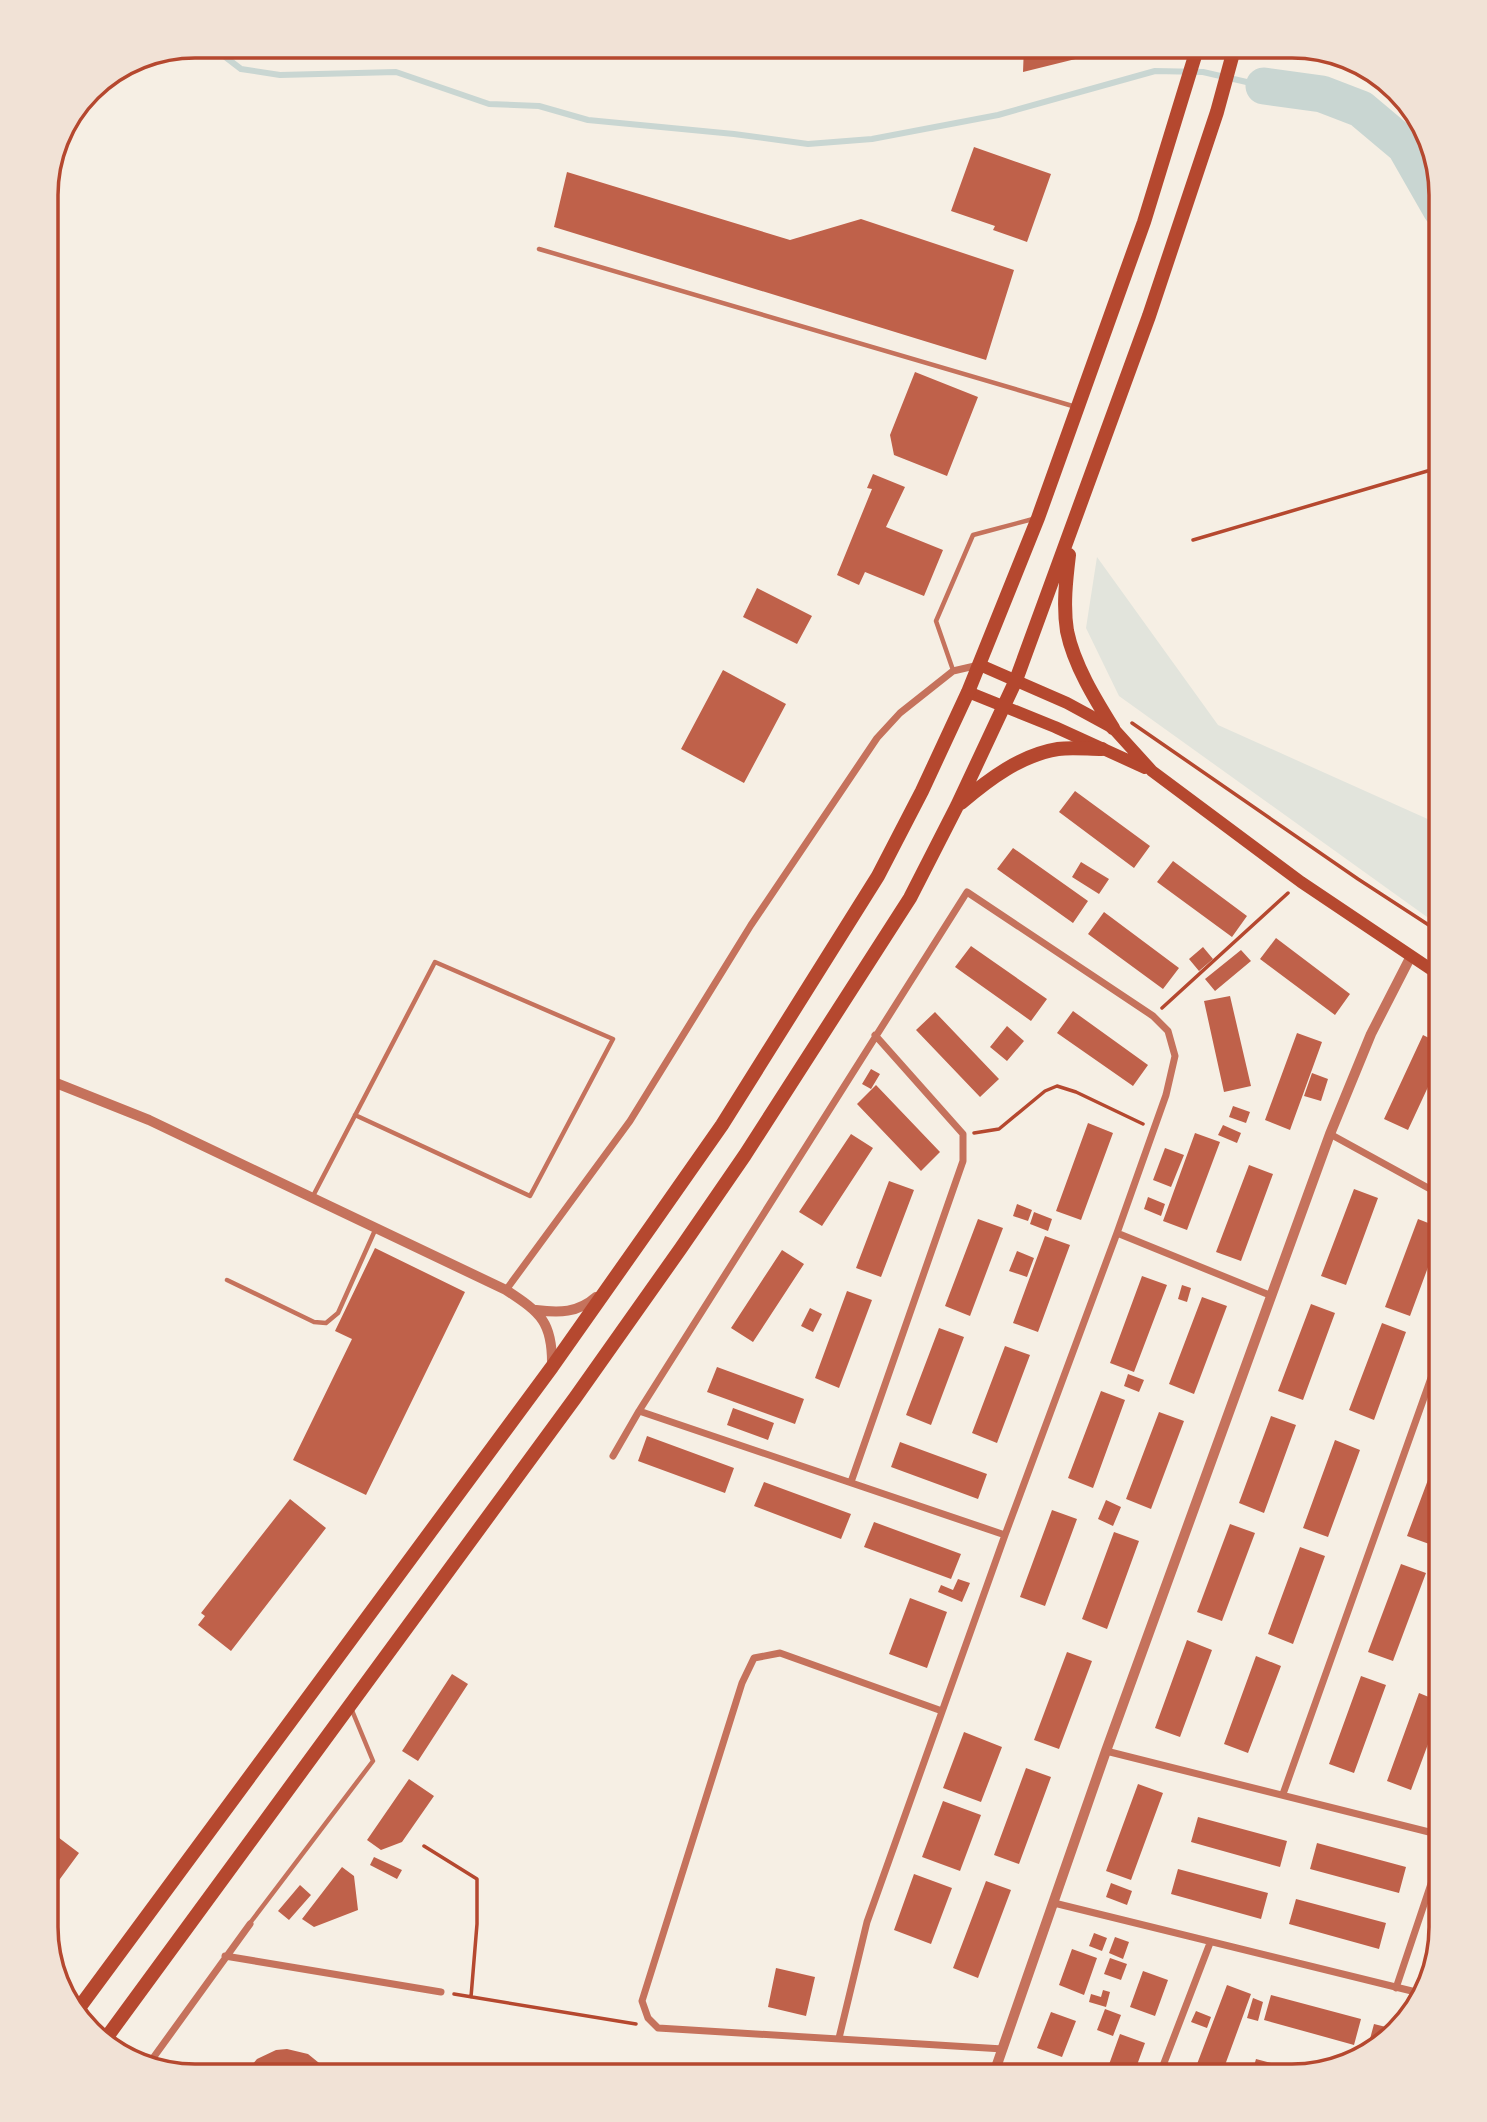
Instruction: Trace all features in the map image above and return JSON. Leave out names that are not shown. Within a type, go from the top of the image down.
[{"type":"highway","points":[[82,2004],[552,1367],[722,1125],[878,876],[928,779],[968,692],[1038,518],[1144,222],[1194,58]]},
{"type":"highway","points":[[109,2034],[575,1398],[746,1155],[910,898],[1016,680],[1149,316],[1217,112],[1232,58]]},
{"type":"highway","points":[[1072,530],[1064,589],[1067,632],[1095,699],[1114,728]]},
{"type":"highway","points":[[957,806],[988,780],[1025,760],[1058,749],[1102,749]]},
{"type":"main road","points":[[980,665],[1114,728],[1152,771],[1301,882],[1429,968]]},
{"type":"main road","points":[[968,692],[1152,771]]},
{"type":"street","points":[[506,1290],[630,1121],[751,925],[877,738],[900,713],[953,671],[980,665]]},
{"type":"street","points":[[613,1456],[967,892],[1153,1016],[1168,1031],[1175,1056],[1166,1095],[867,1922],[839,2038]]},
{"type":"street","points":[[997,2064],[1106,1751],[1330,1134],[1371,1034],[1411,956]]},
{"type":"street","points":[[851,1482],[963,1160],[963,1134],[875,1035]]},
{"type":"street","points":[[58,1084],[149,1121],[506,1290],[536,1310],[549,1335],[552,1367]]},
{"type":"street","points":[[1330,1134],[1429,1188]]},
{"type":"street","points":[[1118,1233],[1272,1296]]},
{"type":"street","points":[[536,1310],[568,1312],[585,1307],[608,1287]]},
{"type":"street","points":[[1283,1794],[1429,1384]]},
{"type":"street","points":[[639,1411],[1005,1535]]},
{"type":"street","points":[[942,1711],[780,1653],[754,1658],[742,1683],[642,2001],[648,2018],[658,2028],[1003,2049]]},
{"type":"street","points":[[1106,1751],[1429,1832]]},
{"type":"street","points":[[1396,1987],[1429,1889]]},
{"type":"street","points":[[1054,1903],[1413,1991]]},
{"type":"street","points":[[153,2058],[250,1924]]},
{"type":"street","points":[[1165,2064],[1210,1943]]},
{"type":"street","points":[[225,1956],[441,1992]]},
{"type":"lane","points":[[539,249],[1077,407]]},
{"type":"lane","points":[[953,671],[936,621],[973,535],[1038,518]]},
{"type":"lane","points":[[313,1197],[355,1115],[435,962],[613,1039],[530,1196],[355,1115]]},
{"type":"lane","points":[[228,1280],[314,1322],[327,1323],[338,1313],[377,1227]]},
{"type":"lane","points":[[250,1924],[373,1761],[350,1706]]},
{"type":"path","points":[[1193,540],[1429,471]]},
{"type":"path","points":[[1126,719],[1429,925]]},
{"type":"path","points":[[1153,1016],[1301,882]]},
{"type":"path","points":[[963,1134],[999,1129],[1045,1091],[1057,1086],[1076,1092],[1154,1129]]},
{"type":"path","points":[[424,1846],[477,1878],[477,1924],[471,1997]]},
{"type":"path","points":[[441,1992],[658,2028]]},
{"type":"shaded area","points":[[1097,557],[1218,725],[1429,820],[1429,918],[1119,696],[1086,628]]},
{"type":"building","points":[[1024,58],[1080,58],[1023,72]]},
{"type":"building","points":[[974,147],[1051,174],[1027,242],[993,230],[995,226],[951,211]]},
{"type":"building","points":[[567,172],[790,240],[861,219],[1014,270],[986,360],[554,227]]},
{"type":"building","points":[[915,372],[978,397],[947,476],[894,455],[890,435]]},
{"type":"building","points":[[873,474],[905,487],[886,527],[943,550],[924,596],[865,572],[859,585],[837,575],[872,489],[867,488]]},
{"type":"building","points":[[757,588],[812,616],[797,644],[743,617]]},
{"type":"building","points":[[723,670],[786,704],[744,783],[681,749]]},
{"type":"building","points":[[1075,791],[1150,846],[1134,868],[1059,812]]},
{"type":"building","points":[[1013,848],[1088,901],[1073,923],[997,869]]},
{"type":"building","points":[[1173,861],[1247,916],[1232,937],[1157,882]]},
{"type":"building","points":[[1081,862],[1109,879],[1099,894],[1072,877]]},
{"type":"building","points":[[1104,912],[1179,968],[1163,989],[1088,934]]},
{"type":"building","points":[[1276,938],[1350,994],[1335,1015],[1260,959]]},
{"type":"building","points":[[971,946],[1047,999],[1031,1021],[955,967]]},
{"type":"building","points":[[1203,947],[1213,959],[1199,971],[1189,959]]},
{"type":"building","points":[[1241,950],[1251,961],[1215,991],[1205,979]]},
{"type":"building","points":[[1230,996],[1251,1086],[1224,1092],[1204,1001]]},
{"type":"building","points":[[1073,1011],[1148,1065],[1133,1086],[1057,1033]]},
{"type":"building","points":[[935,1012],[999,1079],[980,1097],[916,1030]]},
{"type":"building","points":[[1007,1026],[1024,1041],[1007,1061],[990,1047]]},
{"type":"building","points":[[1297,1033],[1322,1042],[1290,1130],[1265,1120]]},
{"type":"building","points":[[1423,1035],[1429,1038],[1429,1085],[1408,1130],[1384,1119]]},
{"type":"building","points":[[871,1069],[880,1074],[871,1089],[862,1084]]},
{"type":"building","points":[[1312,1073],[1328,1079],[1321,1101],[1304,1096]]},
{"type":"building","points":[[876,1085],[940,1152],[921,1171],[857,1104]]},
{"type":"building","points":[[1233,1106],[1250,1112],[1246,1123],[1229,1117]]},
{"type":"building","points":[[1088,1123],[1113,1133],[1081,1220],[1056,1211]]},
{"type":"building","points":[[1223,1125],[1241,1133],[1237,1143],[1218,1135]]},
{"type":"building","points":[[1195,1133],[1220,1142],[1187,1230],[1163,1221]]},
{"type":"building","points":[[851,1134],[873,1148],[822,1226],[799,1212]]},
{"type":"building","points":[[1165,1148],[1184,1155],[1171,1187],[1153,1180]]},
{"type":"building","points":[[1249,1165],[1273,1174],[1241,1261],[1216,1252]]},
{"type":"building","points":[[889,1181],[914,1190],[881,1277],[856,1268]]},
{"type":"building","points":[[1354,1189],[1378,1198],[1346,1285],[1321,1276]]},
{"type":"building","points":[[1148,1197],[1165,1204],[1161,1216],[1144,1209]]},
{"type":"building","points":[[1017,1204],[1032,1210],[1028,1221],[1013,1216]]},
{"type":"building","points":[[1034,1212],[1052,1219],[1048,1231],[1030,1224]]},
{"type":"building","points":[[978,1219],[1003,1228],[970,1316],[945,1306]]},
{"type":"building","points":[[1418,1219],[1429,1223],[1429,1265],[1410,1316],[1385,1307]]},
{"type":"building","points":[[1045,1236],[1070,1245],[1038,1332],[1013,1323]]},
{"type":"building","points":[[375,1248],[465,1292],[366,1495],[293,1460],[352,1339],[335,1331]]},
{"type":"building","points":[[782,1250],[804,1264],[753,1342],[731,1328]]},
{"type":"building","points":[[1017,1251],[1034,1258],[1027,1277],[1009,1271]]},
{"type":"building","points":[[1142,1276],[1167,1285],[1134,1372],[1110,1363]]},
{"type":"building","points":[[1182,1285],[1191,1288],[1187,1302],[1178,1299]]},
{"type":"building","points":[[847,1291],[872,1300],[839,1388],[815,1378]]},
{"type":"building","points":[[1202,1297],[1227,1306],[1194,1394],[1169,1384]]},
{"type":"building","points":[[1311,1304],[1335,1313],[1303,1400],[1278,1391]]},
{"type":"building","points":[[810,1308],[822,1314],[813,1332],[801,1326]]},
{"type":"building","points":[[1382,1323],[1406,1332],[1374,1420],[1349,1410]]},
{"type":"building","points":[[939,1328],[964,1337],[931,1425],[906,1415]]},
{"type":"building","points":[[1005,1346],[1030,1355],[997,1443],[972,1433]]},
{"type":"building","points":[[717,1367],[804,1399],[795,1424],[707,1392]]},
{"type":"building","points":[[1128,1374],[1144,1380],[1139,1392],[1124,1386]]},
{"type":"building","points":[[1101,1391],[1125,1400],[1093,1488],[1068,1478]]},
{"type":"building","points":[[733,1408],[774,1423],[768,1440],[727,1425]]},
{"type":"building","points":[[1159,1412],[1184,1421],[1151,1509],[1126,1499]]},
{"type":"building","points":[[1271,1416],[1296,1425],[1264,1513],[1239,1503]]},
{"type":"building","points":[[647,1436],[734,1468],[725,1493],[638,1461]]},
{"type":"building","points":[[1335,1440],[1360,1450],[1328,1537],[1303,1528]]},
{"type":"building","points":[[900,1442],[987,1474],[978,1499],[891,1467]]},
{"type":"building","points":[[1429,1477],[1429,1544],[1407,1536]]},
{"type":"building","points":[[764,1482],[851,1514],[841,1539],[754,1506]]},
{"type":"building","points":[[290,1499],[326,1528],[231,1651],[198,1625],[205,1616],[201,1613]]},
{"type":"building","points":[[1106,1500],[1121,1507],[1113,1526],[1098,1519]]},
{"type":"building","points":[[1052,1510],[1077,1519],[1045,1606],[1020,1597]]},
{"type":"building","points":[[874,1522],[961,1554],[951,1579],[864,1547]]},
{"type":"building","points":[[1230,1524],[1255,1533],[1222,1621],[1197,1612]]},
{"type":"building","points":[[1114,1532],[1139,1541],[1107,1629],[1082,1619]]},
{"type":"building","points":[[1300,1547],[1325,1556],[1293,1644],[1268,1634]]},
{"type":"building","points":[[1401,1564],[1426,1573],[1393,1661],[1368,1652]]},
{"type":"building","points":[[958,1579],[970,1583],[962,1602],[938,1592],[941,1585],[953,1590]]},
{"type":"building","points":[[910,1598],[947,1612],[927,1668],[889,1654]]},
{"type":"building","points":[[1187,1640],[1212,1650],[1180,1737],[1155,1728]]},
{"type":"building","points":[[1067,1652],[1092,1661],[1059,1749],[1034,1740]]},
{"type":"building","points":[[1256,1656],[1281,1666],[1248,1753],[1224,1744]]},
{"type":"building","points":[[452,1674],[468,1684],[418,1761],[402,1751]]},
{"type":"building","points":[[1361,1676],[1386,1685],[1354,1773],[1329,1764]]},
{"type":"building","points":[[1419,1693],[1429,1697],[1429,1741],[1411,1790],[1387,1781]]},
{"type":"building","points":[[964,1732],[1002,1747],[981,1802],[943,1788]]},
{"type":"building","points":[[1026,1768],[1051,1777],[1019,1864],[994,1855]]},
{"type":"building","points":[[409,1779],[434,1796],[402,1842],[381,1850],[367,1840]]},
{"type":"building","points":[[1138,1784],[1163,1793],[1131,1880],[1106,1871]]},
{"type":"building","points":[[943,1801],[981,1815],[960,1871],[922,1857]]},
{"type":"building","points":[[1198,1817],[1287,1841],[1280,1867],[1191,1842]]},
{"type":"building","points":[[58,1837],[79,1853],[58,1882]]},
{"type":"building","points":[[1317,1843],[1406,1867],[1399,1893],[1310,1869]]},
{"type":"building","points":[[374,1857],[402,1870],[397,1879],[370,1865]]},
{"type":"building","points":[[342,1867],[354,1876],[358,1910],[314,1927],[302,1919]]},
{"type":"building","points":[[1178,1869],[1268,1893],[1261,1919],[1171,1894]]},
{"type":"building","points":[[914,1874],[952,1888],[931,1944],[894,1930]]},
{"type":"building","points":[[986,1881],[1011,1890],[978,1978],[953,1968]]},
{"type":"building","points":[[1111,1883],[1132,1891],[1127,1905],[1106,1897]]},
{"type":"building","points":[[300,1885],[311,1895],[289,1920],[278,1911]]},
{"type":"building","points":[[1296,1899],[1386,1923],[1379,1949],[1289,1924]]},
{"type":"building","points":[[1094,1933],[1107,1938],[1102,1951],[1089,1946]]},
{"type":"building","points":[[1115,1937],[1129,1942],[1123,1959],[1109,1953]]},
{"type":"building","points":[[1072,1949],[1097,1958],[1084,1995],[1059,1985]]},
{"type":"building","points":[[1110,1958],[1127,1964],[1121,1980],[1104,1974]]},
{"type":"building","points":[[776,1968],[815,1977],[806,2016],[768,2007]]},
{"type":"building","points":[[1143,1971],[1168,1980],[1155,2016],[1130,2007]]},
{"type":"building","points":[[1227,1985],[1251,1994],[1225,2064],[1197,2064]]},
{"type":"building","points":[[1103,1990],[1110,1992],[1106,2007],[1089,2002],[1091,1994],[1101,1997]]},
{"type":"building","points":[[1271,1995],[1361,2019],[1354,2045],[1264,2020]]},
{"type":"building","points":[[1253,1998],[1263,2002],[1258,2021],[1247,2018]]},
{"type":"building","points":[[1105,2009],[1121,2015],[1113,2036],[1097,2030]]},
{"type":"building","points":[[1196,2011],[1211,2017],[1207,2028],[1191,2022]]},
{"type":"building","points":[[1051,2012],[1076,2021],[1062,2057],[1037,2048]]},
{"type":"building","points":[[1374,2024],[1386,2027],[1376,2036],[1370,2040]]},
{"type":"building","points":[[1120,2034],[1145,2043],[1137,2064],[1109,2064]]},
{"type":"building","points":[[287,2049],[308,2054],[320,2064],[253,2064],[276,2050]]},
{"type":"building","points":[[1256,2059],[1274,2064],[1255,2064]]},
{"type":"waterway","points":[[227,58],[241,69],[280,75],[396,72],[489,104],[539,106],[588,120],[808,144],[872,139],[998,115],[1155,71],[1203,72],[1264,86]]},
{"type":"waterway","points":[[1264,86],[1322,94],[1361,109],[1405,146],[1429,187]]}]
